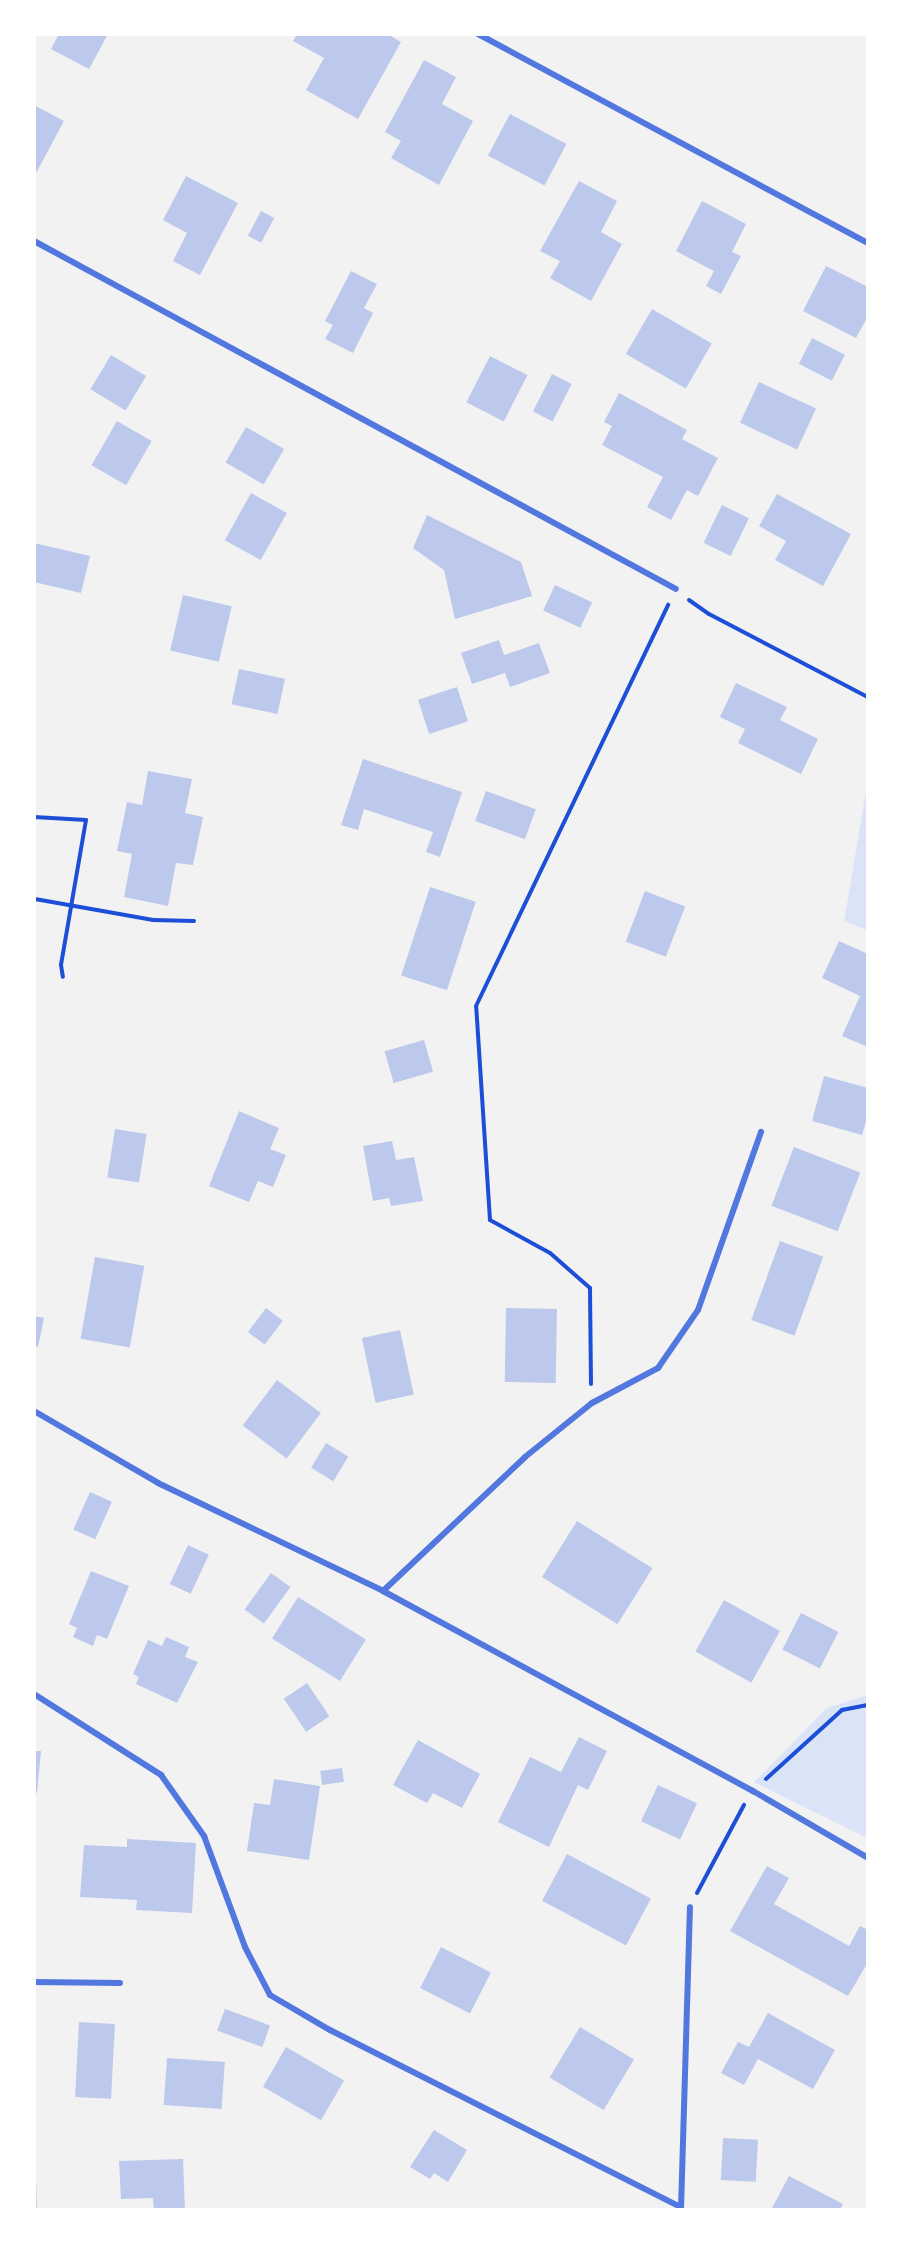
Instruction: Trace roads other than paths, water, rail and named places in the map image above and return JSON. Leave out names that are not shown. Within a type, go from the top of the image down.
[{"type":"street","points":[[478,34],[867,243]]},
{"type":"street","points":[[34,241],[675,589]]},
{"type":"street","points":[[383,1591],[525,1457],[592,1403],[658,1368],[698,1310],[761,1132]]},
{"type":"street","points":[[34,1411],[158,1483],[383,1591],[753,1791],[867,1858]]},
{"type":"street","points":[[34,1694],[161,1775],[204,1836],[245,1947],[270,1995],[330,2030],[681,2208],[690,1907]]},
{"type":"street","points":[[34,1982],[120,1983]]}]
